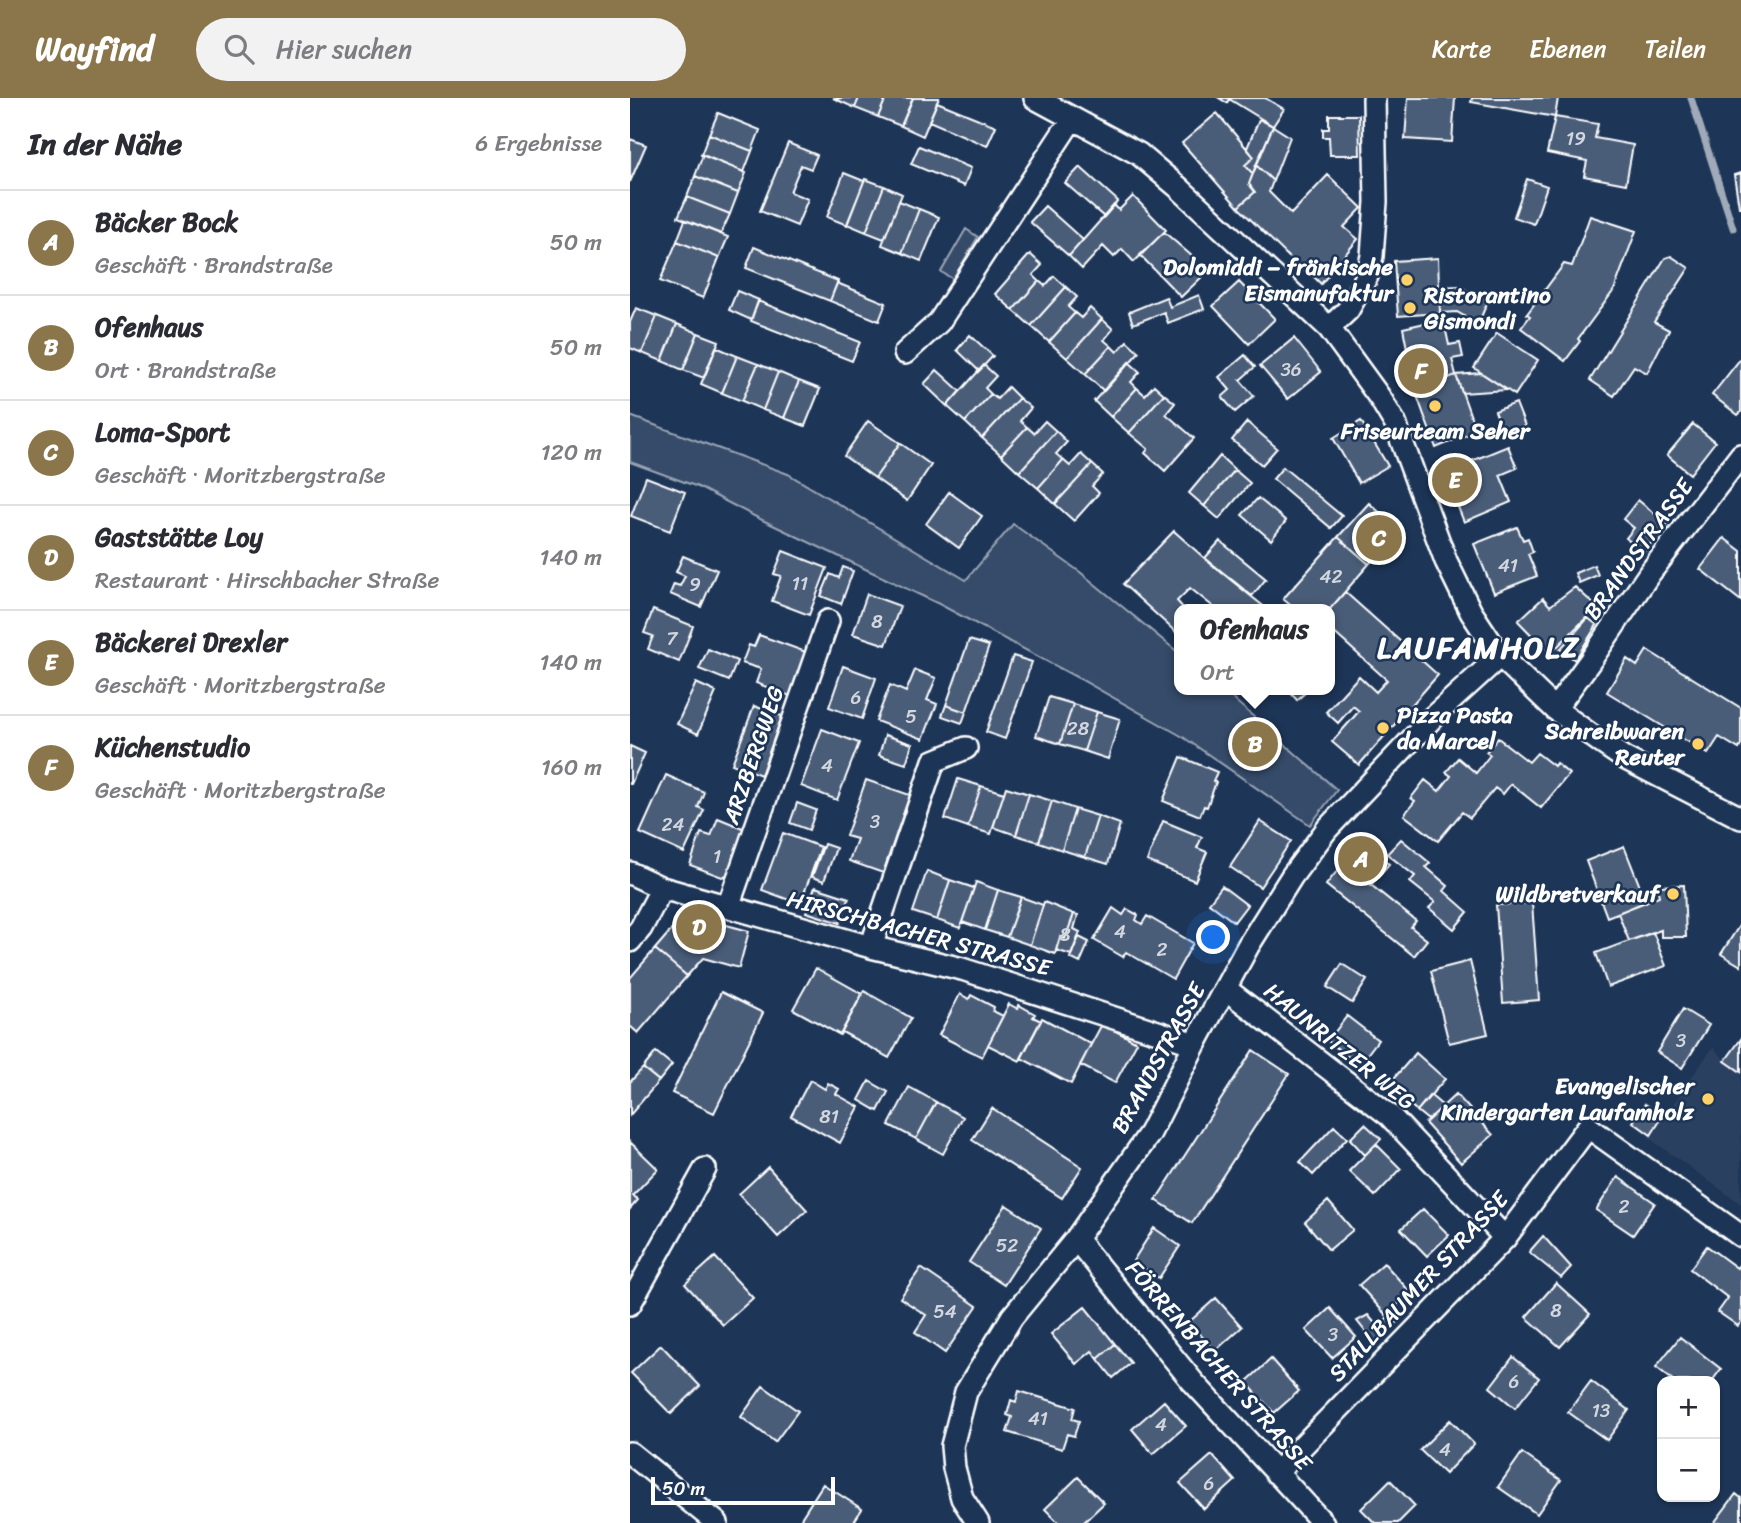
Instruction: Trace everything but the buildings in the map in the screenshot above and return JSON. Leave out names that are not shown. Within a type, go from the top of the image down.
[{"type":"street","points":[[1035,98],[1139,154],[1329,328],[1380,398],[1395,424],[1446,561],[1471,612],[1500,656],[1555,709],[1624,758],[1741,818]]},
{"type":"street","points":[[1329,328],[1348,310],[1367,276],[1371,256],[1376,202],[1374,98]]},
{"type":"street","points":[[905,353],[939,322],[1072,119]]},
{"type":"street","name":"BRANDSTRASSE","points":[[1555,709],[1649,574],[1741,455]]},
{"type":"street","name":"ARZBERGWEG","points":[[728,907],[828,621]]},
{"type":"street","name":"BRANDSTRASSE","points":[[978,1523],[962,1499],[954,1468],[952,1446],[966,1392],[1012,1317],[1076,1239],[1150,1133],[1264,918],[1292,876],[1327,829],[1434,716],[1500,656]]},
{"type":"street","points":[[871,947],[934,761],[966,748]]},
{"type":"street","name":"HIRSCHBACHER STRASSE","points":[[630,873],[662,888],[728,907],[871,947],[962,968],[1195,1044]]},
{"type":"street","points":[[630,941],[641,928],[662,888]]},
{"type":"street","name":"HAUNRITZER WEG","points":[[1226,989],[1390,1116],[1505,1238]]},
{"type":"street","name":"STALLBAUMER STRASSE","points":[[1276,1473],[1505,1238],[1588,1127],[1741,1237]]},
{"type":"street","points":[[630,1304],[705,1169]]},
{"type":"street","name":"FÖRRENBACHER STRASSE","points":[[1076,1239],[1194,1382],[1323,1523]]},
{"type":"street","points":[[630,1453],[717,1523]]},
{"type":"shaded area","points":[[966,229],[978,237],[953,279],[941,272]]},
{"type":"shaded area","points":[[630,416],[788,474],[966,580],[1013,524],[1080,572],[1174,649],[1174,695],[1229,695],[1337,790],[1310,825],[1183,737],[1080,679],[939,604],[698,487],[630,462]]},
{"type":"shaded area","name":"Evangelischer Kindergarten Laufamholz","points":[[1741,1039],[1741,1204],[1649,1138],[1713,1047],[1725,1060]]},
{"type":"waterway","points":[[1691,98],[1733,228]]},
{"type":"place","name":"Dolomiddi – fränkische Eismanufaktur","points":[[1407,280]]},
{"type":"place","name":"Ristorantino Gismondi","points":[[1410,308]]},
{"type":"place","name":"Küchenstudio","points":[[1421,371]]},
{"type":"place","name":"Friseurteam Seher","points":[[1435,406]]},
{"type":"place","name":"Bäckerei Drexler","points":[[1455,480]]},
{"type":"place","name":"Loma-Sport","points":[[1379,538]]},
{"type":"place","name":"Pizza Pasta da Marcel","points":[[1383,728]]},
{"type":"place","name":"Ofenhaus","points":[[1255,744]]},
{"type":"place","name":"Schreibwaren Reuter","points":[[1698,744]]},
{"type":"place","name":"Bäcker Bock","points":[[1361,859]]},
{"type":"place","name":"Wildbretverkauf","points":[[1673,894]]},
{"type":"place","name":"Gaststätte Loy","points":[[699,927]]},
{"type":"place","name":"Evangelischer Kindergarten Laufamholz","points":[[1708,1099]]},
{"type":"district","name":"LAUFAMHOLZ","points":[[1479,648]]}]
